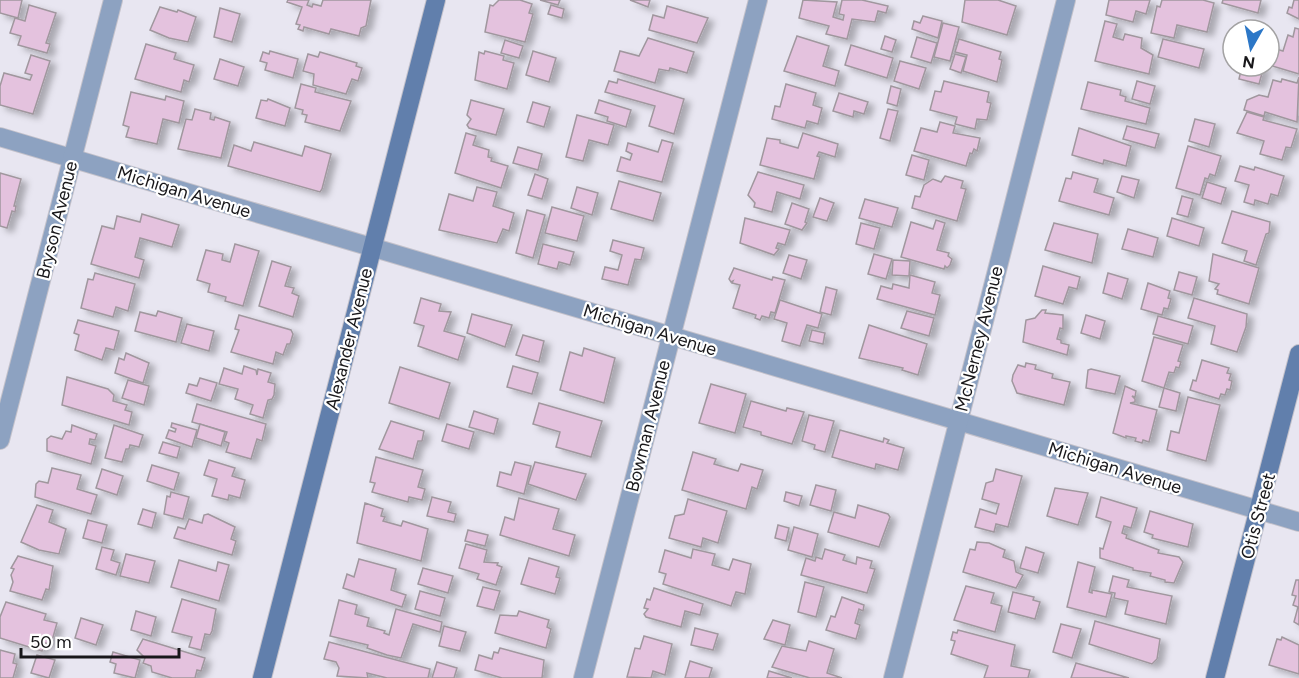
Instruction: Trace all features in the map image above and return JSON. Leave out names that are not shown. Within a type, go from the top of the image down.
[{"type":"street","name":"Bryson Avenue","points":[[0,440],[113,0]]},
{"type":"street","name":"Alexander Avenue","points":[[262,678],[436,0]]},
{"type":"street","name":"Bowman Avenue","points":[[583,678],[758,0]]},
{"type":"street","name":"McNerney Avenue","points":[[893,678],[1066,0]]},
{"type":"street","name":"Michigan Avenue","points":[[0,137],[1299,522]]},
{"type":"street","name":"Otis Street","points":[[1215,678],[1299,354]]},
{"type":"building","points":[[0,0],[22,0],[18,18],[0,13]]},
{"type":"building","points":[[288,0],[309,0],[307,5],[312,7],[313,4],[321,6],[323,0],[371,0],[366,26],[361,28],[359,36],[331,29],[329,34],[304,27],[303,31],[298,29],[300,25],[296,24],[302,7],[287,2]]},
{"type":"building","points":[[499,0],[520,0],[532,4],[529,13],[533,14],[525,42],[485,32],[490,5],[493,6]]},
{"type":"building","points":[[540,0],[560,0],[558,5]]},
{"type":"building","points":[[630,0],[650,0],[648,7]]},
{"type":"building","points":[[803,0],[837,2],[833,17],[843,20],[844,15],[839,14],[842,0],[862,0],[888,6],[886,13],[878,11],[875,22],[852,19],[847,39],[826,34],[829,26],[799,18]]},
{"type":"building","points":[[965,0],[998,0],[1016,6],[1007,35],[962,22]]},
{"type":"building","points":[[1109,0],[1150,0],[1146,14],[1136,11],[1133,22],[1106,15]]},
{"type":"building","points":[[1162,0],[1203,0],[1214,3],[1207,32],[1177,25],[1174,38],[1151,33],[1157,6],[1160,7]]},
{"type":"building","points":[[1223,0],[1261,0],[1258,13],[1222,3]]},
{"type":"building","points":[[1294,0],[1299,0],[1299,19],[1287,13],[1289,7],[1292,8]]},
{"type":"building","points":[[29,5],[56,13],[46,43],[50,44],[47,53],[18,45],[21,36],[10,33],[15,18],[25,21]]},
{"type":"building","points":[[551,5],[564,9],[562,18],[548,14]]},
{"type":"building","points":[[667,6],[708,18],[697,43],[649,30],[653,15],[664,18]]},
{"type":"building","points":[[160,7],[177,12],[178,10],[196,17],[188,42],[169,38],[150,30]]},
{"type":"building","points":[[220,8],[240,14],[232,42],[214,37]]},
{"type":"building","points":[[923,16],[942,21],[938,38],[912,29],[914,21],[920,23]]},
{"type":"building","points":[[1105,21],[1117,24],[1113,37],[1123,40],[1125,34],[1142,38],[1141,48],[1153,55],[1149,74],[1095,61]]},
{"type":"building","points":[[943,23],[959,27],[950,61],[934,57]]},
{"type":"building","points":[[1295,28],[1299,29],[1299,74],[1281,69],[1281,50],[1283,51],[1288,35],[1293,37]]},
{"type":"building","points":[[797,36],[829,46],[823,66],[839,71],[835,86],[784,71]]},
{"type":"building","points":[[885,36],[896,40],[892,52],[881,49]]},
{"type":"building","points":[[917,37],[937,43],[931,63],[911,57]]},
{"type":"building","points":[[648,38],[694,52],[687,73],[670,68],[669,71],[659,69],[655,83],[614,71],[620,51],[639,56]]},
{"type":"building","points":[[959,39],[1001,52],[999,59],[1002,60],[997,82],[963,71],[967,55],[955,52]]},
{"type":"building","points":[[1163,39],[1204,49],[1199,68],[1158,57]]},
{"type":"building","points":[[505,40],[523,46],[519,58],[501,53]]},
{"type":"building","points":[[146,44],[176,53],[174,59],[194,65],[189,82],[184,80],[181,92],[135,79]]},
{"type":"building","points":[[851,45],[893,58],[887,78],[845,65]]},
{"type":"building","points":[[270,51],[298,59],[293,78],[265,70],[267,63],[260,61],[263,52],[269,54]]},
{"type":"building","points":[[485,51],[504,56],[503,60],[514,63],[507,89],[475,80],[479,52],[484,54]]},
{"type":"building","points":[[533,51],[556,58],[549,82],[526,75]]},
{"type":"building","points":[[320,52],[357,63],[356,66],[362,68],[358,81],[352,79],[346,94],[313,85],[314,74],[303,71],[308,54],[318,57]]},
{"type":"building","points":[[955,54],[966,57],[961,73],[950,69]]},
{"type":"building","points":[[31,55],[50,61],[33,114],[0,105],[0,86],[4,73],[30,80],[32,75],[25,73]]},
{"type":"building","points":[[220,59],[244,67],[238,86],[214,79]]},
{"type":"building","points":[[900,61],[926,68],[919,89],[894,81]]},
{"type":"building","points":[[1299,77],[1297,122],[1265,112],[1264,116],[1244,110],[1247,100],[1259,95],[1268,97],[1273,80],[1281,82],[1282,79],[1297,83]]},
{"type":"building","points":[[1239,78],[1261,78],[1259,84]]},
{"type":"building","points":[[618,79],[684,99],[674,134],[649,126],[655,106],[605,92],[609,81],[617,83]]},
{"type":"building","points":[[944,81],[989,92],[987,102],[991,103],[987,120],[977,119],[975,129],[955,124],[957,117],[930,110],[935,91],[941,92]]},
{"type":"building","points":[[1137,81],[1155,86],[1150,104],[1132,99]]},
{"type":"building","points":[[1088,82],[1121,90],[1120,95],[1126,97],[1125,101],[1150,108],[1146,124],[1081,109]]},
{"type":"building","points":[[301,84],[316,88],[315,92],[351,101],[340,131],[305,122],[307,115],[302,114],[303,110],[295,108]]},
{"type":"building","points":[[786,84],[816,93],[813,105],[822,108],[818,124],[807,121],[805,128],[772,119],[775,106],[780,107]]},
{"type":"building","points":[[891,86],[901,89],[897,106],[887,103]]},
{"type":"building","points":[[131,92],[165,100],[166,96],[184,101],[179,123],[163,119],[157,144],[126,137],[129,127],[123,125]]},
{"type":"building","points":[[839,93],[868,102],[864,114],[854,111],[853,117],[833,111]]},
{"type":"building","points":[[268,99],[290,108],[285,126],[256,118],[261,100],[267,101]]},
{"type":"building","points":[[471,100],[504,109],[496,135],[469,128],[467,125],[471,119],[467,115]]},
{"type":"building","points":[[599,100],[631,110],[626,127],[607,121],[608,117],[595,113]]},
{"type":"building","points":[[533,102],[550,107],[544,127],[527,122]]},
{"type":"building","points":[[195,109],[211,113],[210,119],[214,120],[215,117],[230,122],[221,158],[178,149],[186,119],[192,120]]},
{"type":"building","points":[[888,109],[898,111],[890,141],[880,138]]},
{"type":"building","points":[[1247,112],[1264,117],[1263,120],[1297,129],[1291,148],[1286,147],[1282,160],[1260,154],[1264,141],[1237,133]]},
{"type":"building","points":[[577,115],[614,125],[608,145],[589,140],[583,161],[566,157]]},
{"type":"building","points":[[1195,119],[1215,124],[1209,147],[1189,141]]},
{"type":"building","points":[[940,122],[955,126],[953,133],[980,138],[977,151],[974,149],[972,154],[970,153],[966,166],[914,151],[921,128],[937,132]]},
{"type":"building","points":[[1127,126],[1159,134],[1155,148],[1123,139]]},
{"type":"building","points":[[1079,128],[1131,146],[1126,166],[1104,160],[1103,164],[1072,155]]},
{"type":"building","points":[[466,133],[476,136],[473,145],[489,150],[488,157],[492,158],[491,161],[508,166],[501,188],[455,173]]},
{"type":"building","points":[[803,133],[838,144],[835,157],[819,152],[817,156],[820,157],[814,179],[760,165],[767,138],[780,140],[780,143],[798,148]]},
{"type":"building","points":[[662,140],[673,143],[662,182],[617,171],[621,157],[630,160],[632,154],[626,151],[628,143],[658,152]]},
{"type":"building","points":[[254,142],[302,156],[305,146],[331,154],[320,192],[228,166],[234,145],[251,151]]},
{"type":"building","points":[[1188,146],[1221,156],[1215,176],[1210,174],[1208,179],[1205,178],[1200,195],[1176,188]]},
{"type":"building","points":[[518,147],[542,154],[538,170],[513,163]]},
{"type":"building","points":[[912,155],[929,160],[924,180],[906,175]]},
{"type":"building","points":[[1240,166],[1254,170],[1255,167],[1284,176],[1278,196],[1271,194],[1268,204],[1255,200],[1254,205],[1244,202],[1249,185],[1235,181]]},
{"type":"building","points":[[758,172],[804,185],[800,199],[777,192],[772,212],[754,207],[755,203],[748,195]]},
{"type":"building","points":[[1073,172],[1098,179],[1094,192],[1114,198],[1109,215],[1059,201],[1066,178],[1071,179]]},
{"type":"building","points":[[0,173],[21,179],[14,206],[16,206],[15,212],[12,211],[7,228],[0,226]]},
{"type":"building","points":[[535,174],[548,179],[542,199],[528,195]]},
{"type":"building","points":[[945,176],[963,181],[961,188],[966,189],[957,221],[912,208],[915,196],[920,197],[924,185],[933,179],[941,182]]},
{"type":"building","points":[[1122,176],[1139,180],[1134,198],[1117,192]]},
{"type":"building","points":[[619,181],[661,193],[653,221],[611,209]]},
{"type":"building","points":[[1207,182],[1226,188],[1221,204],[1202,198]]},
{"type":"building","points":[[477,187],[497,192],[493,206],[514,213],[509,231],[503,229],[497,243],[439,230],[449,194],[473,201]]},
{"type":"building","points":[[577,187],[598,193],[592,215],[571,208]]},
{"type":"building","points":[[1182,196],[1193,199],[1188,217],[1177,214]]},
{"type":"building","points":[[820,198],[834,203],[827,221],[813,217]]},
{"type":"building","points":[[865,199],[898,208],[892,227],[859,218]]},
{"type":"building","points":[[792,203],[809,209],[805,222],[807,223],[802,230],[785,224]]},
{"type":"building","points":[[552,207],[584,216],[577,241],[545,233]]},
{"type":"building","points":[[527,210],[545,215],[533,258],[516,253]]},
{"type":"building","points":[[1232,211],[1270,222],[1269,233],[1266,234],[1256,265],[1244,261],[1247,251],[1222,243]]},
{"type":"building","points":[[142,214],[179,225],[172,247],[140,238],[135,257],[144,260],[139,278],[91,264],[102,226],[114,229],[117,216],[140,222]]},
{"type":"building","points":[[745,218],[790,230],[785,245],[778,243],[776,248],[779,249],[774,255],[740,243]]},
{"type":"building","points":[[1172,218],[1204,228],[1199,246],[1167,236]]},
{"type":"building","points":[[936,220],[945,223],[937,250],[949,253],[948,256],[952,259],[950,265],[947,268],[945,266],[944,269],[901,257],[911,222],[933,229]]},
{"type":"building","points":[[861,223],[880,228],[874,249],[856,244]]},
{"type":"building","points":[[1054,223],[1098,234],[1092,263],[1045,250]]},
{"type":"building","points":[[1128,229],[1158,238],[1153,257],[1122,249]]},
{"type":"building","points":[[613,240],[644,248],[641,260],[635,259],[628,285],[602,279],[605,267],[618,270],[622,255],[610,251]]},
{"type":"building","points":[[235,244],[259,251],[243,306],[225,301],[226,297],[208,292],[210,284],[197,280],[206,250],[223,254],[222,260],[230,262]]},
{"type":"building","points":[[543,244],[574,252],[570,265],[559,262],[557,269],[538,264]]},
{"type":"building","points":[[874,254],[892,259],[886,279],[868,274]]},
{"type":"building","points":[[1213,254],[1259,268],[1249,304],[1217,294],[1218,290],[1215,289],[1219,284],[1209,281]]},
{"type":"building","points":[[789,255],[807,260],[801,279],[783,273]]},
{"type":"building","points":[[893,260],[910,261],[909,276],[892,275]]},
{"type":"building","points":[[272,261],[291,267],[285,286],[294,288],[292,293],[299,296],[293,317],[259,306]]},
{"type":"building","points":[[1043,266],[1080,277],[1077,289],[1069,287],[1063,304],[1035,296]]},
{"type":"building","points":[[734,268],[772,280],[773,277],[785,280],[775,313],[771,312],[769,318],[762,316],[760,320],[755,318],[756,315],[733,308],[740,285],[732,283],[733,281],[729,279]]},
{"type":"building","points":[[1179,272],[1197,277],[1192,295],[1174,290]]},
{"type":"building","points":[[95,273],[135,284],[128,311],[116,307],[113,317],[81,308],[88,279],[93,280]]},
{"type":"building","points":[[1108,273],[1128,279],[1122,299],[1103,293]]},
{"type":"building","points":[[910,275],[935,282],[932,293],[940,295],[935,315],[877,299],[881,286],[892,289],[893,284],[909,288]]},
{"type":"building","points":[[1148,283],[1170,291],[1168,298],[1171,299],[1168,309],[1164,308],[1162,315],[1141,309]]},
{"type":"building","points":[[826,287],[837,290],[831,315],[820,312]]},
{"type":"building","points":[[421,298],[441,304],[439,311],[451,312],[444,331],[465,337],[458,360],[418,346],[424,326],[414,323]]},
{"type":"building","points":[[1194,298],[1247,314],[1246,327],[1237,352],[1211,344],[1215,326],[1188,318]]},
{"type":"building","points":[[780,300],[822,314],[818,328],[807,325],[800,346],[782,341],[787,323],[774,319]]},
{"type":"building","points":[[1042,310],[1046,310],[1045,313],[1063,315],[1063,329],[1060,328],[1057,339],[1069,345],[1067,355],[1023,342],[1026,320],[1035,318]]},
{"type":"building","points":[[158,311],[182,318],[176,342],[135,331],[140,312],[156,316]]},
{"type":"building","points":[[907,311],[934,318],[929,336],[901,328]]},
{"type":"building","points":[[472,314],[512,325],[505,347],[467,333]]},
{"type":"building","points":[[239,315],[291,330],[293,334],[290,344],[287,344],[283,355],[276,352],[273,364],[231,352],[239,330],[235,329]]},
{"type":"building","points":[[1086,315],[1105,321],[1100,339],[1081,333]]},
{"type":"building","points":[[1158,316],[1193,326],[1188,344],[1153,334]]},
{"type":"building","points":[[78,320],[119,331],[114,350],[106,348],[102,360],[75,350],[79,335],[74,333]]},
{"type":"building","points":[[187,324],[214,331],[209,351],[181,343]]},
{"type":"building","points":[[869,325],[927,344],[918,375],[902,370],[903,368],[859,358]]},
{"type":"building","points":[[812,330],[825,333],[823,344],[809,341]]},
{"type":"building","points":[[523,335],[544,341],[539,362],[516,355]]},
{"type":"building","points":[[1154,337],[1183,345],[1178,361],[1181,362],[1179,368],[1176,367],[1174,373],[1169,372],[1164,388],[1142,381]]},
{"type":"building","points":[[584,348],[615,358],[604,403],[560,390],[570,352],[582,356]]},
{"type":"building","points":[[126,353],[149,363],[143,383],[115,373],[119,358],[124,360]]},
{"type":"building","points":[[1202,360],[1229,368],[1227,373],[1231,374],[1229,380],[1232,381],[1230,390],[1227,389],[1225,395],[1221,394],[1219,399],[1190,390],[1193,380],[1196,381]]},
{"type":"building","points":[[1026,363],[1036,365],[1035,369],[1053,374],[1052,378],[1070,382],[1064,405],[1017,393],[1012,381],[1013,375],[1018,365],[1025,367]]},
{"type":"building","points":[[244,366],[256,370],[257,375],[258,369],[271,373],[268,382],[275,384],[274,395],[268,400],[263,418],[250,414],[253,405],[235,399],[238,389],[219,384],[224,368],[242,374]]},
{"type":"building","points":[[513,366],[538,373],[532,394],[507,387]]},
{"type":"building","points":[[400,367],[450,383],[439,419],[389,403]]},
{"type":"building","points":[[1088,370],[1120,376],[1115,394],[1086,388]]},
{"type":"building","points":[[67,377],[108,389],[114,395],[113,401],[127,405],[125,410],[132,412],[129,425],[62,405]]},
{"type":"building","points":[[200,378],[217,383],[211,401],[186,393],[189,384],[197,386]]},
{"type":"building","points":[[128,380],[149,386],[144,405],[122,398]]},
{"type":"building","points":[[711,384],[746,394],[735,433],[699,423]]},
{"type":"building","points":[[1125,386],[1136,391],[1135,397],[1132,396],[1135,402],[1130,403],[1157,410],[1149,442],[1143,440],[1142,443],[1135,441],[1136,438],[1126,436],[1126,438],[1113,433]]},
{"type":"building","points":[[1164,388],[1180,393],[1176,411],[1159,407]]},
{"type":"building","points":[[1188,397],[1220,405],[1206,461],[1167,450],[1171,431],[1179,433]]},
{"type":"building","points":[[751,401],[786,411],[787,408],[804,412],[792,444],[743,427]]},
{"type":"building","points":[[539,403],[602,421],[591,457],[556,447],[560,432],[533,424]]},
{"type":"building","points":[[197,404],[266,424],[262,441],[257,439],[251,459],[226,452],[229,443],[224,441],[227,432],[192,422]]},
{"type":"building","points":[[474,411],[498,419],[494,434],[469,427]]},
{"type":"building","points":[[809,415],[834,421],[825,452],[814,449],[815,445],[802,441]]},
{"type":"building","points":[[391,421],[424,431],[422,441],[418,441],[413,459],[379,449]]},
{"type":"building","points":[[172,423],[197,430],[192,447],[166,438],[169,430],[175,432],[176,429],[171,427]]},
{"type":"building","points":[[200,424],[225,432],[221,446],[196,438]]},
{"type":"building","points":[[447,424],[474,432],[469,449],[442,441]]},
{"type":"building","points":[[72,425],[97,434],[95,440],[90,439],[89,444],[96,446],[91,464],[47,451],[47,439],[51,436],[62,439],[66,431],[71,432]]},
{"type":"building","points":[[114,425],[143,435],[139,447],[130,445],[129,449],[126,449],[122,462],[105,458]]},
{"type":"building","points":[[840,430],[883,442],[884,438],[889,440],[887,443],[904,448],[898,470],[876,464],[875,469],[832,457]]},
{"type":"building","points":[[163,442],[180,447],[177,458],[159,453]]},
{"type":"building","points":[[693,452],[716,459],[714,464],[738,471],[741,464],[763,470],[757,489],[752,487],[746,509],[682,490]]},
{"type":"building","points":[[376,457],[423,470],[418,487],[425,489],[422,500],[409,497],[408,502],[372,492],[375,483],[370,482]]},
{"type":"building","points":[[209,460],[235,468],[232,476],[245,480],[240,498],[229,495],[228,500],[212,496],[217,479],[204,475]]},
{"type":"building","points":[[515,462],[531,466],[524,494],[497,486],[500,472],[511,475]]},
{"type":"building","points":[[535,462],[586,474],[576,500],[528,484]]},
{"type":"building","points":[[152,465],[179,473],[174,490],[147,481]]},
{"type":"building","points":[[52,468],[81,475],[77,489],[97,495],[91,514],[35,497],[36,484],[39,481],[48,483]]},
{"type":"building","points":[[102,469],[123,476],[117,495],[96,488]]},
{"type":"building","points":[[996,469],[1022,476],[1008,527],[996,524],[994,532],[975,527],[980,509],[996,514],[999,504],[982,499],[986,483],[993,481]]},
{"type":"building","points":[[816,485],[836,490],[831,511],[810,505]]},
{"type":"building","points":[[1055,488],[1088,493],[1078,525],[1047,516]]},
{"type":"building","points":[[171,492],[189,497],[183,519],[164,514],[167,496],[170,497]]},
{"type":"building","points":[[786,492],[802,496],[799,506],[784,501]]},
{"type":"building","points":[[432,497],[451,502],[448,512],[456,514],[454,522],[427,516]]},
{"type":"building","points":[[1101,497],[1137,508],[1131,528],[1124,526],[1122,533],[1127,535],[1126,538],[1159,550],[1158,553],[1179,557],[1183,562],[1174,583],[1150,576],[1151,573],[1133,570],[1133,568],[1100,558],[1100,548],[1103,549],[1111,522],[1096,517]]},
{"type":"building","points":[[519,498],[559,509],[553,529],[575,535],[569,556],[500,535],[505,517],[514,520]]},
{"type":"building","points":[[688,499],[727,511],[718,543],[703,538],[701,547],[669,538],[675,516],[684,514]]},
{"type":"building","points":[[365,503],[383,509],[381,516],[385,517],[383,521],[401,526],[403,521],[428,529],[421,561],[357,543]]},
{"type":"building","points":[[37,505],[53,510],[49,522],[66,529],[59,554],[39,550],[21,542]]},
{"type":"building","points":[[858,505],[888,514],[890,517],[879,547],[828,532],[834,512],[855,518]]},
{"type":"building","points":[[143,509],[156,513],[152,528],[138,524]]},
{"type":"building","points":[[1150,511],[1193,524],[1188,547],[1152,538],[1153,535],[1144,532]]},
{"type":"building","points":[[208,514],[235,527],[231,539],[236,541],[232,555],[174,538],[178,527],[185,529],[189,519],[202,523],[204,515]]},
{"type":"building","points":[[88,520],[107,525],[102,543],[83,538]]},
{"type":"building","points":[[778,525],[789,528],[786,541],[775,538]]},
{"type":"building","points":[[794,527],[818,534],[812,557],[788,550]]},
{"type":"building","points":[[468,530],[488,535],[485,546],[465,541]]},
{"type":"building","points":[[977,542],[989,543],[1005,550],[1003,557],[1014,561],[1016,572],[1023,575],[1016,588],[963,572],[970,549],[975,550]]},
{"type":"building","points":[[466,544],[487,550],[484,562],[498,563],[497,565],[502,567],[496,585],[477,579],[479,574],[459,568]]},
{"type":"building","points":[[102,547],[114,550],[111,560],[120,563],[116,575],[96,569]]},
{"type":"building","points":[[1026,547],[1044,553],[1038,573],[1020,568]]},
{"type":"building","points":[[693,549],[715,554],[712,565],[729,570],[733,559],[751,564],[745,594],[736,592],[731,606],[663,584],[666,574],[659,572],[665,550],[691,558]]},
{"type":"building","points":[[825,549],[845,555],[843,560],[856,564],[857,557],[872,561],[870,568],[875,569],[867,593],[801,575],[806,558],[815,561],[816,557],[822,559]]},
{"type":"building","points":[[126,554],[155,561],[149,583],[120,576]]},
{"type":"building","points":[[18,556],[53,566],[49,590],[46,589],[42,600],[10,591],[13,582],[11,575],[14,569],[11,568]]},
{"type":"building","points":[[529,558],[559,567],[556,577],[560,578],[555,594],[521,584]]},
{"type":"building","points":[[359,559],[396,569],[391,590],[406,595],[402,607],[343,588],[347,574],[354,577]]},
{"type":"building","points":[[179,560],[216,571],[218,562],[229,565],[219,601],[171,587]]},
{"type":"building","points":[[1078,562],[1095,567],[1089,592],[1092,593],[1092,590],[1112,594],[1106,617],[1067,607]]},
{"type":"building","points":[[423,568],[453,576],[448,593],[418,584]]},
{"type":"building","points":[[1113,576],[1129,580],[1127,587],[1172,596],[1166,624],[1125,614],[1128,601],[1114,598],[1115,593],[1109,592]]},
{"type":"building","points":[[1296,580],[1299,580],[1299,625],[1294,622],[1298,607],[1293,605],[1296,596],[1292,595]]},
{"type":"building","points":[[805,582],[824,587],[816,617],[798,612]]},
{"type":"building","points":[[966,586],[994,593],[991,603],[1002,606],[995,632],[954,620]]},
{"type":"building","points":[[483,587],[500,591],[494,610],[477,606]]},
{"type":"building","points":[[654,588],[703,604],[700,615],[685,611],[681,627],[646,617],[644,614],[648,609],[644,608]]},
{"type":"building","points":[[420,591],[445,598],[440,616],[415,609]]},
{"type":"building","points":[[1013,592],[1034,597],[1033,600],[1040,602],[1035,619],[1008,612]]},
{"type":"building","points":[[842,597],[864,605],[863,611],[859,609],[855,623],[860,625],[856,639],[826,630],[831,616],[835,617]]},
{"type":"building","points":[[182,599],[216,609],[212,631],[210,635],[205,634],[201,650],[189,647],[192,637],[172,632]]},
{"type":"building","points":[[339,600],[357,605],[355,614],[369,618],[367,626],[385,631],[384,633],[389,635],[396,609],[442,622],[440,632],[413,624],[401,658],[387,655],[367,648],[368,645],[330,636]]},
{"type":"building","points":[[6,602],[46,614],[44,620],[57,623],[51,644],[45,643],[42,651],[0,638],[0,617]]},
{"type":"building","points":[[136,611],[156,617],[151,636],[131,630]]},
{"type":"building","points":[[519,611],[549,620],[547,627],[551,629],[546,648],[495,633],[500,615],[517,616]]},
{"type":"building","points":[[81,618],[103,625],[96,645],[75,638]]},
{"type":"building","points":[[773,620],[790,625],[785,645],[764,639]]},
{"type":"building","points":[[1095,621],[1160,639],[1157,659],[1152,664],[1089,644]]},
{"type":"building","points":[[1061,624],[1081,629],[1072,658],[1053,652]]},
{"type":"building","points":[[444,626],[466,632],[460,651],[439,646]]},
{"type":"building","points":[[695,628],[718,634],[713,650],[691,645]]},
{"type":"building","points":[[958,630],[1015,645],[1011,666],[1030,670],[1028,678],[984,678],[988,666],[951,654],[955,641],[951,640],[953,632],[957,633]]},
{"type":"building","points":[[644,636],[672,644],[665,675],[653,671],[651,678],[627,677],[635,648],[640,649]]},
{"type":"building","points":[[1282,637],[1299,645],[1299,674],[1269,665],[1277,639],[1281,640]]},
{"type":"building","points":[[143,639],[205,658],[201,671],[197,670],[195,678],[172,678],[152,672],[151,666],[143,663],[145,658],[137,650]]},
{"type":"building","points":[[809,641],[834,649],[827,673],[842,678],[810,678],[772,667],[782,646],[806,651]]},
{"type":"building","points":[[329,642],[430,669],[428,678],[387,678],[367,673],[368,678],[337,676],[339,668],[336,662],[324,659]]},
{"type":"building","points":[[500,648],[544,660],[542,678],[502,678],[475,670],[479,655],[492,659],[494,652],[498,653]]},
{"type":"building","points":[[0,650],[15,654],[13,663],[17,664],[13,678],[0,678]]},
{"type":"building","points":[[113,652],[140,660],[135,678],[114,673],[116,664],[110,662]]},
{"type":"building","points":[[37,655],[55,660],[49,678],[31,673]]},
{"type":"building","points":[[690,661],[712,668],[709,678],[685,678]]},
{"type":"building","points":[[437,662],[457,668],[454,678],[432,678]]},
{"type":"building","points":[[1076,663],[1129,678],[1071,678]]},
{"type":"building","points":[[769,671],[792,678],[767,678]]}]
